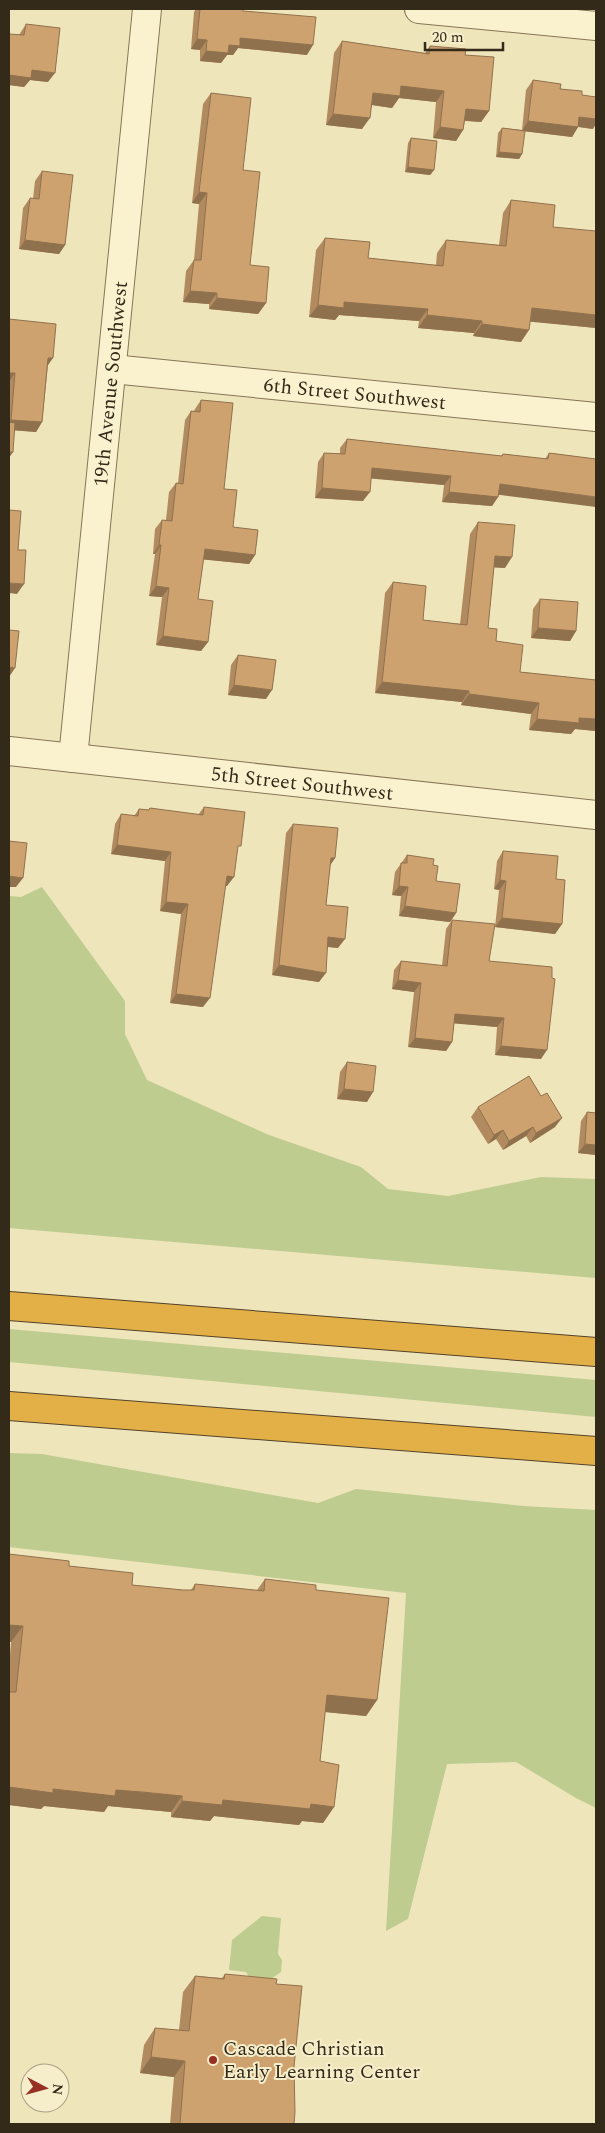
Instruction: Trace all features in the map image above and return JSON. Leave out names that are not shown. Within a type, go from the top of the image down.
[{"type":"highway","points":[[9,1306],[596,1352]]},
{"type":"highway","points":[[9,1406],[596,1451]]},
{"type":"street","name":"19th Avenue Southwest","points":[[73,758],[147,9]]},
{"type":"street","points":[[420,9],[596,26]]},
{"type":"street","name":"6th Street Southwest","points":[[112,370],[596,417]]},
{"type":"street","name":"5th Street Southwest","points":[[9,751],[596,814]]},
{"type":"green space","points":[[42,887],[125,1001],[125,1034],[147,1080],[269,1135],[361,1167],[388,1189],[448,1196],[541,1177],[596,1179],[596,1278],[9,1228],[9,896],[21,897]]},
{"type":"green space","points":[[9,1329],[596,1380],[596,1417],[9,1362]]},
{"type":"green space","points":[[9,1453],[42,1454],[318,1503],[356,1489],[524,1506],[596,1510],[596,1808],[516,1762],[447,1764],[408,1919],[386,1931],[406,1593],[9,1547]]},
{"type":"green space","points":[[262,1916],[281,1918],[278,1954],[282,1960],[281,1972],[268,1981],[250,1979],[246,1972],[229,1970],[232,1940]]},
{"type":"building","points":[[200,9],[243,9],[243,11],[316,17],[313,45],[240,38],[240,46],[229,45],[228,53],[206,51],[207,40],[197,39]]},
{"type":"building","points":[[26,24],[60,28],[55,73],[32,70],[31,78],[9,75],[9,34],[24,35]]},
{"type":"building","points":[[342,41],[429,54],[430,46],[466,49],[465,55],[494,57],[489,111],[466,109],[463,130],[440,127],[444,91],[401,86],[400,96],[373,93],[370,118],[333,114]]},
{"type":"building","points":[[533,80],[561,84],[560,89],[582,91],[582,95],[596,97],[596,119],[579,117],[578,127],[528,121]]},
{"type":"building","points":[[211,93],[251,98],[243,170],[260,172],[250,265],[269,267],[266,303],[217,298],[217,293],[190,291],[194,260],[201,260],[207,193],[199,192]]},
{"type":"building","points":[[502,128],[525,131],[522,154],[499,152]]},
{"type":"building","points":[[411,138],[437,141],[434,170],[408,167]]},
{"type":"building","points":[[42,171],[73,175],[65,245],[25,240],[30,198],[39,199]]},
{"type":"building","points":[[511,200],[555,205],[553,227],[596,231],[596,315],[532,308],[529,330],[482,324],[482,321],[427,315],[428,309],[344,302],[344,308],[318,305],[325,238],[370,242],[368,258],[443,266],[446,240],[506,246]]},
{"type":"building","points":[[9,319],[56,324],[53,358],[48,358],[42,422],[11,420],[15,373],[9,373]]},
{"type":"building","points":[[201,400],[233,403],[224,489],[237,490],[233,527],[258,530],[255,555],[205,549],[198,599],[213,601],[208,642],[163,636],[169,588],[156,586],[162,520],[172,521],[176,483],[183,484],[191,411],[200,412]]},
{"type":"building","points":[[9,422],[15,423],[13,452],[9,452]]},
{"type":"building","points":[[347,439],[502,456],[503,454],[548,459],[549,453],[596,459],[596,497],[500,484],[498,497],[449,492],[451,476],[372,468],[370,492],[322,488],[324,453],[345,454]]},
{"type":"building","points":[[9,510],[21,511],[18,550],[26,550],[24,584],[9,583]]},
{"type":"building","points":[[478,522],[515,525],[512,557],[495,556],[488,628],[497,629],[496,641],[523,645],[520,672],[596,680],[596,719],[579,718],[579,723],[537,719],[539,703],[469,694],[469,691],[382,682],[393,582],[426,586],[423,620],[467,625]]},
{"type":"building","points":[[540,599],[578,602],[576,631],[538,628]]},
{"type":"building","points":[[9,630],[19,631],[15,668],[9,667]]},
{"type":"building","points":[[238,655],[276,660],[272,690],[234,685]]},
{"type":"building","points":[[204,807],[245,812],[241,846],[238,846],[234,877],[227,876],[210,998],[176,994],[188,904],[166,902],[171,852],[117,845],[121,814],[138,816],[139,809],[149,810],[150,808],[203,815]]},
{"type":"building","points":[[293,824],[338,828],[335,858],[331,858],[326,905],[348,907],[345,939],[328,937],[326,973],[279,965]]},
{"type":"building","points":[[9,841],[27,843],[23,878],[9,876]]},
{"type":"building","points":[[503,851],[558,856],[556,879],[565,880],[562,924],[502,918],[506,881],[500,880]]},
{"type":"building","points":[[407,855],[434,859],[433,865],[438,866],[436,881],[460,884],[456,913],[405,906],[408,887],[399,886],[401,863],[407,863]]},
{"type":"building","points":[[452,920],[495,924],[489,961],[552,967],[552,978],[555,979],[547,1050],[501,1046],[504,1018],[455,1014],[452,1042],[415,1038],[421,983],[398,980],[401,961],[447,966]]},
{"type":"building","points":[[347,1062],[376,1066],[373,1092],[344,1089]]},
{"type":"building","points":[[529,1076],[541,1096],[547,1093],[562,1118],[536,1133],[533,1127],[509,1141],[503,1130],[494,1135],[478,1107]]},
{"type":"building","points":[[587,1112],[596,1113],[596,1145],[585,1144]]},
{"type":"building","points":[[9,1554],[69,1561],[69,1566],[133,1573],[132,1585],[194,1590],[195,1584],[264,1591],[265,1579],[316,1585],[316,1590],[389,1598],[377,1700],[327,1695],[320,1761],[339,1765],[334,1807],[311,1804],[310,1809],[223,1800],[222,1805],[182,1801],[182,1796],[142,1792],[116,1790],[115,1796],[53,1789],[53,1793],[9,1787],[9,1692],[16,1692],[23,1626],[9,1625]]},
{"type":"building","name":"Cascade Christian Early Learning Center","points":[[225,1974],[277,1979],[276,1984],[302,1986],[294,2067],[294,2124],[180,2124],[185,2061],[151,2057],[155,2028],[189,2031],[195,1976],[224,1979]]},
{"type":"place","name":"Cascade Christian Early Learning Center","points":[[213,2060]]}]
